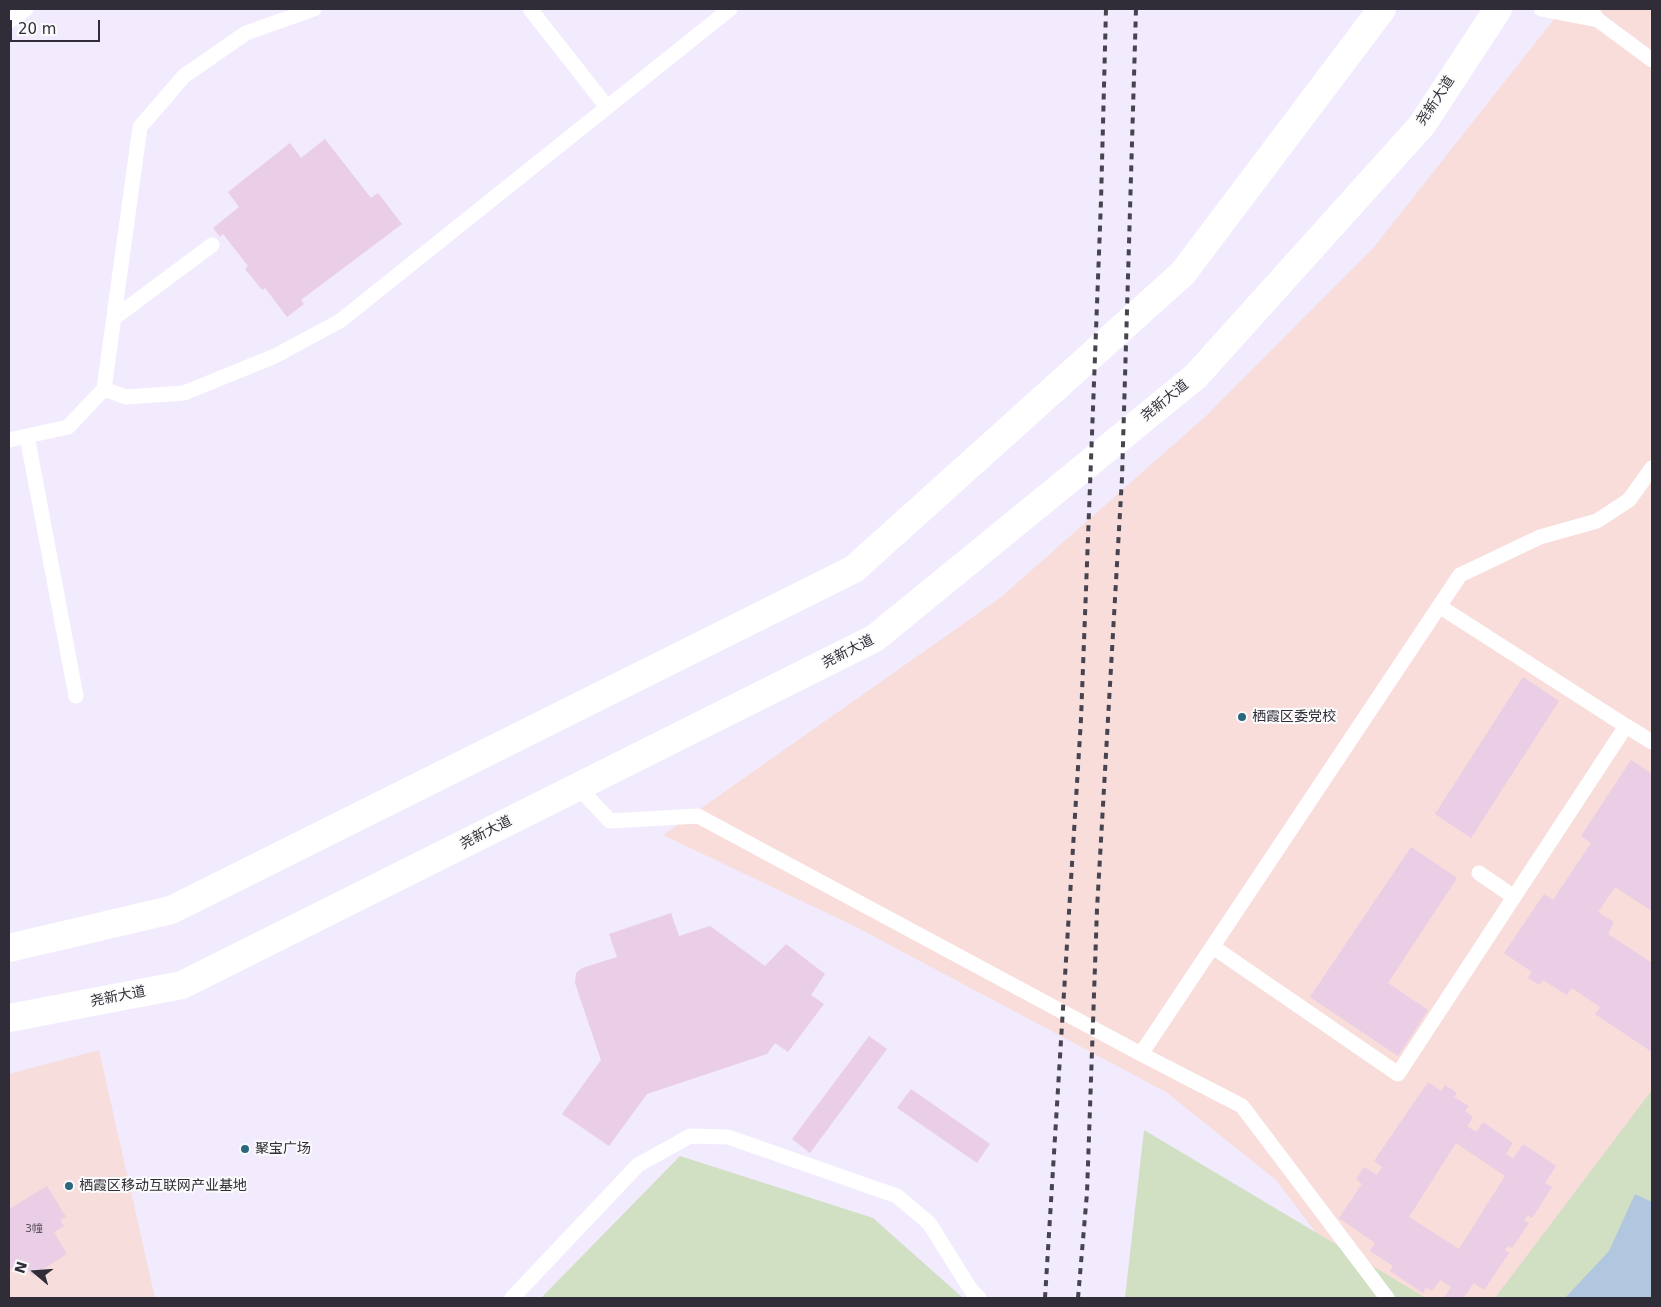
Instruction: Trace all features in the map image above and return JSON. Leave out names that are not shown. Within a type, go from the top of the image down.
[{"type":"main road","points":[[9,948],[171,910],[854,569],[1183,274],[1382,9]]},
{"type":"main road","name":"尧新大道","points":[[9,1018],[182,985],[875,638],[1196,376],[1422,125],[1498,9]]},
{"type":"lane","points":[[9,21],[26,9]]},
{"type":"lane","points":[[9,440],[68,426],[104,389],[140,127],[184,76],[246,33],[314,9]]},
{"type":"lane","points":[[530,9],[607,106]]},
{"type":"lane","points":[[104,389],[126,397],[184,393],[275,356],[340,321],[730,9]]},
{"type":"lane","points":[[1540,9],[1594,14],[1652,60]]},
{"type":"lane","points":[[114,318],[212,245]]},
{"type":"lane","points":[[27,436],[76,696]]},
{"type":"lane","points":[[1141,1054],[1460,575],[1540,537],[1596,521],[1629,500],[1652,468]]},
{"type":"lane","points":[[1439,606],[1652,742]]},
{"type":"lane","points":[[1213,948],[1398,1074],[1626,726]]},
{"type":"lane","points":[[578,787],[610,821],[698,816],[1141,1054],[1242,1106],[1387,1298]]},
{"type":"lane","points":[[1479,873],[1514,897]]},
{"type":"lane","points":[[512,1298],[638,1166],[690,1136],[728,1137],[897,1196],[929,1223],[971,1290],[979,1298]]},
{"type":"shaded area","name":"栖霞区委党校","points":[[1562,9],[1652,9],[1652,1298],[1365,1298],[1276,1180],[1166,1092],[854,926],[663,835],[1000,598],[1206,416],[1374,247]]},
{"type":"shaded area","name":"栖霞区移动互联网产业基地","points":[[99,1050],[155,1298],[9,1298],[9,1074]]},
{"type":"green space","points":[[1652,1090],[1652,1298],[1495,1298]]},
{"type":"green space","points":[[1144,1130],[1426,1298],[1125,1298]]},
{"type":"green space","points":[[680,1156],[873,1218],[963,1298],[541,1298]]},
{"type":"water","points":[[1635,1194],[1652,1202],[1652,1298],[1565,1298],[1609,1251]]},
{"type":"building","points":[[325,139],[371,198],[378,193],[402,224],[301,300],[304,304],[287,317],[265,288],[262,290],[245,269],[248,266],[223,234],[220,237],[213,228],[239,207],[228,192],[290,143],[301,158]]},
{"type":"building","points":[[1523,677],[1559,701],[1471,838],[1435,814]]},
{"type":"building","points":[[1631,760],[1652,774],[1652,911],[1615,887],[1598,912],[1614,922],[1608,934],[1652,963],[1652,1052],[1595,1014],[1600,1007],[1572,988],[1567,995],[1543,980],[1539,985],[1528,978],[1532,972],[1504,953],[1544,894],[1553,900],[1591,843],[1581,836]]},
{"type":"building","points":[[1411,847],[1457,878],[1388,983],[1428,1010],[1398,1056],[1310,997]]},
{"type":"building","points":[[671,913],[679,936],[710,926],[765,966],[786,944],[825,974],[811,995],[824,1004],[788,1052],[775,1043],[767,1054],[647,1094],[609,1146],[562,1114],[601,1060],[575,983],[576,973],[582,968],[617,957],[609,934]]},
{"type":"building","points":[[869,1036],[887,1049],[810,1153],[792,1139]]},
{"type":"building","points":[[1428,1082],[1441,1091],[1445,1085],[1457,1093],[1454,1097],[1469,1106],[1465,1111],[1473,1117],[1467,1126],[1476,1132],[1483,1122],[1513,1143],[1506,1154],[1513,1159],[1523,1144],[1556,1166],[1545,1183],[1552,1187],[1532,1218],[1528,1215],[1524,1220],[1529,1223],[1512,1248],[1508,1246],[1505,1250],[1509,1253],[1484,1290],[1474,1283],[1463,1298],[1444,1298],[1451,1287],[1440,1280],[1432,1291],[1426,1287],[1423,1293],[1390,1271],[1393,1266],[1370,1251],[1375,1243],[1339,1218],[1362,1184],[1356,1179],[1364,1167],[1377,1175],[1382,1167],[1374,1161]],"holes":[[[1456,1143],[1505,1176],[1459,1249],[1409,1217]]]},
{"type":"building","points":[[911,1089],[990,1144],[977,1163],[897,1108]]},
{"type":"building","points":[[47,1186],[66,1217],[60,1220],[64,1226],[54,1232],[67,1254],[32,1276],[23,1262],[9,1270],[9,1209]]},
{"type":"railway","points":[[1045,1298],[1081,719],[1101,201],[1106,9]]},
{"type":"railway","points":[[1078,1298],[1087,1193],[1097,909],[1122,478],[1136,9]]},
{"type":"place","name":"栖霞区委党校","points":[[1242,717]]},
{"type":"place","name":"聚宝广场","points":[[245,1149]]},
{"type":"place","name":"栖霞区移动互联网产业基地","points":[[69,1186]]}]
